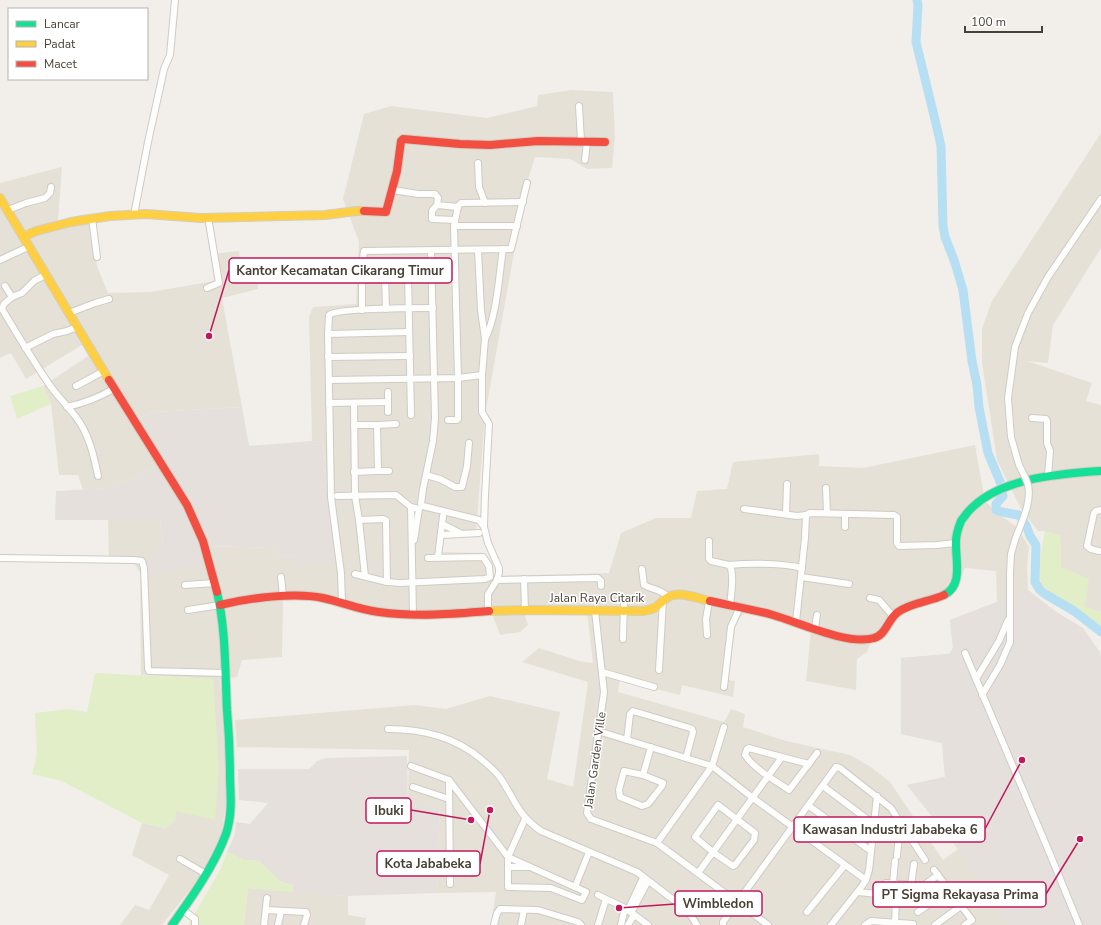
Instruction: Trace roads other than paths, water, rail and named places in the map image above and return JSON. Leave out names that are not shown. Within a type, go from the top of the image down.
[{"type":"street","points":[[134,214],[164,69],[170,55],[175,0]]},
{"type":"street","points":[[579,106],[585,160]]},
{"type":"street","points":[[23,237],[36,231],[60,224],[92,218],[134,214],[208,217],[325,215],[356,211],[383,213],[387,210],[401,141],[403,139],[490,145],[538,141],[605,142]]},
{"type":"street","points":[[478,163],[479,187],[485,203]]},
{"type":"street","points":[[362,310],[362,266],[364,251],[431,251],[512,248],[527,183]]},
{"type":"street","points":[[8,210],[45,198],[50,193],[51,187]]},
{"type":"street","points":[[392,190],[418,194],[435,194],[438,198],[437,204],[432,211],[432,219],[456,220]]},
{"type":"street","points":[[982,695],[1000,665],[1010,642],[1010,573],[1012,554],[1015,540],[1028,502],[1029,493],[1011,437],[1008,398],[1015,347],[1028,313],[1048,277],[1100,199],[1101,192]]},
{"type":"street","points":[[0,198],[28,247],[192,515],[203,541],[215,583],[220,605],[225,673],[230,748],[231,812],[226,833],[206,874],[172,925]]},
{"type":"street","points":[[448,420],[458,419],[454,226],[459,204],[523,202]]},
{"type":"street","points":[[437,204],[458,207]]},
{"type":"street","points":[[206,288],[219,283],[208,217]]},
{"type":"street","points":[[92,218],[97,257]]},
{"type":"street","points":[[454,226],[517,226]]},
{"type":"street","points":[[0,260],[28,247]]},
{"type":"street","points":[[485,339],[490,330],[493,318],[503,249]]},
{"type":"street","points":[[478,250],[481,310],[485,339],[482,375],[482,412],[488,424],[484,495],[484,527],[488,544],[499,568],[497,580],[488,594],[488,611]]},
{"type":"street","points":[[431,251],[436,418],[421,504],[478,520],[484,527]]},
{"type":"street","points":[[45,275],[34,281],[22,293],[12,297],[4,304],[2,309],[25,348],[52,388],[76,417],[86,432],[98,476]]},
{"type":"street","points":[[376,276],[408,275],[411,415]]},
{"type":"street","points":[[385,276],[386,309]]},
{"type":"street","points":[[5,286],[12,297]]},
{"type":"street","points":[[69,313],[95,303],[109,300]]},
{"type":"street","points":[[342,603],[341,573],[332,497],[328,319],[330,313],[362,310],[433,308]]},
{"type":"street","points":[[25,348],[54,334],[67,331],[76,326]]},
{"type":"street","points":[[328,334],[409,332]]},
{"type":"street","points":[[328,357],[410,356]]},
{"type":"street","points":[[76,386],[104,370]]},
{"type":"street","points":[[329,380],[410,378],[435,379],[482,375]]},
{"type":"street","points":[[67,407],[96,399],[115,388]]},
{"type":"street","points":[[388,392],[388,412]]},
{"type":"street","points":[[330,403],[388,402]]},
{"type":"street","points":[[354,403],[355,496],[365,576]]},
{"type":"street","points":[[1032,418],[1046,419],[1047,421],[1047,443],[1050,451],[1048,476],[1101,471]]},
{"type":"street","points":[[354,425],[396,424]]},
{"type":"street","points":[[377,425],[378,472]]},
{"type":"street","points":[[426,475],[440,479],[455,486],[462,487],[467,466],[469,443]]},
{"type":"street","points":[[354,472],[389,471]]},
{"type":"street","name":"Jalan Raya Citarik","points":[[220,605],[236,601],[300,595],[321,597],[359,609],[375,612],[413,615],[525,610],[624,611],[652,610],[658,607],[666,599],[675,595],[684,595],[709,602],[769,613],[815,628],[854,638],[872,639],[881,635],[892,616],[907,606],[944,595],[952,589],[955,585],[956,578],[956,543],[959,529],[967,513],[981,500],[1008,487],[1048,476]]},
{"type":"street","points":[[786,514],[787,484]]},
{"type":"street","points":[[826,488],[826,513]]},
{"type":"street","points":[[337,496],[396,495],[411,506],[413,615]]},
{"type":"street","points":[[744,509],[797,516],[810,513],[896,515],[899,546],[956,543]]},
{"type":"street","points":[[1100,549],[1091,549],[1087,546],[1094,513],[1101,510]]},
{"type":"street","points":[[845,514],[845,527]]},
{"type":"street","points":[[796,622],[806,515]]},
{"type":"street","points":[[438,557],[444,516]]},
{"type":"street","points":[[359,520],[386,520],[388,582]]},
{"type":"street","points":[[442,524],[461,534]]},
{"type":"street","points":[[442,535],[478,533]]},
{"type":"street","points":[[709,541],[709,558],[712,561],[730,565],[778,565],[802,568]]},
{"type":"street","points":[[356,574],[388,582],[485,579],[490,577],[489,566],[483,557],[428,558]]},
{"type":"street","points":[[0,558],[140,560],[144,565],[149,671],[225,673]]},
{"type":"street","points":[[730,565],[732,574],[730,605]]},
{"type":"street","points":[[642,569],[643,583],[646,587],[664,592],[666,599],[659,670]]},
{"type":"street","points":[[281,577],[284,596]]},
{"type":"street","points":[[497,580],[597,578],[601,581],[601,586]]},
{"type":"street","points":[[801,578],[849,584]]},
{"type":"street","points":[[524,579],[525,610]]},
{"type":"street","points":[[185,585],[215,583]]},
{"type":"street","points":[[621,597],[624,602],[623,640]]},
{"type":"street","points":[[870,598],[879,600],[892,616]]},
{"type":"street","points":[[707,635],[706,619],[709,602]]},
{"type":"street","points":[[188,610],[220,605]]},
{"type":"street","points":[[724,687],[731,627],[740,607]]},
{"type":"street","name":"Jalan Garden Ville","points":[[595,611],[604,692],[587,813],[588,816],[591,819],[657,843],[768,925]]},
{"type":"street","points":[[815,628],[817,615]]},
{"type":"street","points":[[976,679],[999,641],[1009,617]]},
{"type":"street","points":[[965,653],[1079,925]]},
{"type":"street","points":[[602,672],[654,687]]},
{"type":"street","points":[[627,740],[630,714],[633,711],[690,728],[693,732],[686,758]]},
{"type":"street","points":[[657,843],[712,766],[724,727]]},
{"type":"street","points":[[388,729],[421,731],[441,736],[459,743],[474,753],[498,776],[525,819],[540,831],[637,872],[688,911],[697,925]]},
{"type":"street","points":[[598,732],[712,766],[753,798],[866,880]]},
{"type":"street","points":[[643,775],[651,747]]},
{"type":"street","points":[[809,764],[749,748],[745,752],[745,755],[749,761],[789,790],[809,764],[817,753]]},
{"type":"street","points":[[698,873],[714,853],[782,757]]},
{"type":"street","points":[[411,766],[449,780],[508,857],[586,892],[582,900],[551,888],[508,887],[508,857],[525,819]]},
{"type":"street","points":[[723,925],[723,922],[835,769],[838,767],[891,808],[925,860]]},
{"type":"street","points":[[624,771],[643,775],[662,783],[662,786],[648,804],[642,806],[620,797],[619,790],[624,771]]},
{"type":"street","points":[[449,780],[450,884]]},
{"type":"street","points":[[823,786],[875,823],[900,822]]},
{"type":"street","points":[[412,787],[449,800]]},
{"type":"street","points":[[831,925],[866,880],[869,870],[877,796]]},
{"type":"street","points":[[718,805],[738,819],[755,833],[754,840],[733,866],[714,853],[695,836],[718,805]]},
{"type":"street","points":[[809,806],[871,851]]},
{"type":"street","points":[[900,822],[896,859],[890,883],[923,886],[936,872],[972,920],[965,925]]},
{"type":"street","points":[[574,887],[589,852]]},
{"type":"street","points":[[180,859],[206,874]]},
{"type":"street","points":[[807,912],[845,864]]},
{"type":"street","points":[[911,885],[914,864]]},
{"type":"street","points":[[508,867],[531,867]]},
{"type":"street","points":[[621,925],[646,879]]},
{"type":"street","points":[[918,912],[949,890]]},
{"type":"street","points":[[858,892],[896,896],[896,924]]},
{"type":"street","points":[[598,895],[629,911],[648,925]]},
{"type":"street","points":[[264,925],[267,898]]},
{"type":"street","points":[[598,925],[606,899]]},
{"type":"street","points":[[935,925],[961,906]]},
{"type":"street","points":[[494,925],[497,913],[500,909],[538,910],[578,922],[581,925]]},
{"type":"street","points":[[183,910],[195,919],[195,925]]},
{"type":"street","points":[[266,910],[306,912],[307,915],[304,925]]},
{"type":"street","points":[[521,925],[524,910]]},
{"type":"street","points":[[278,925],[281,911]]},
{"type":"street","points":[[628,925],[629,911]]},
{"type":"street","points":[[865,925],[871,923],[913,924]]},
{"type":"waterway","points":[[917,0],[916,42],[941,146],[943,226],[945,237],[963,290],[979,407],[988,453],[1001,484],[1003,496],[996,504],[996,510],[1019,515],[1026,525],[1030,536],[1036,545],[1035,582],[1040,590],[1074,611],[1101,632]]},
{"type":"place","name":"Kantor Kecamatan Cikarang Timur","points":[[209,336]]},
{"type":"place","name":"Kawasan Industri Jababeka 6","points":[[1022,760]]},
{"type":"place","name":"Kota Jababeka","points":[[490,810]]},
{"type":"place","name":"Ibuki","points":[[471,820]]},
{"type":"place","name":"PT Sigma Rekayasa Prima","points":[[1080,839]]},
{"type":"place","name":"Wimbledon","points":[[619,908]]}]
